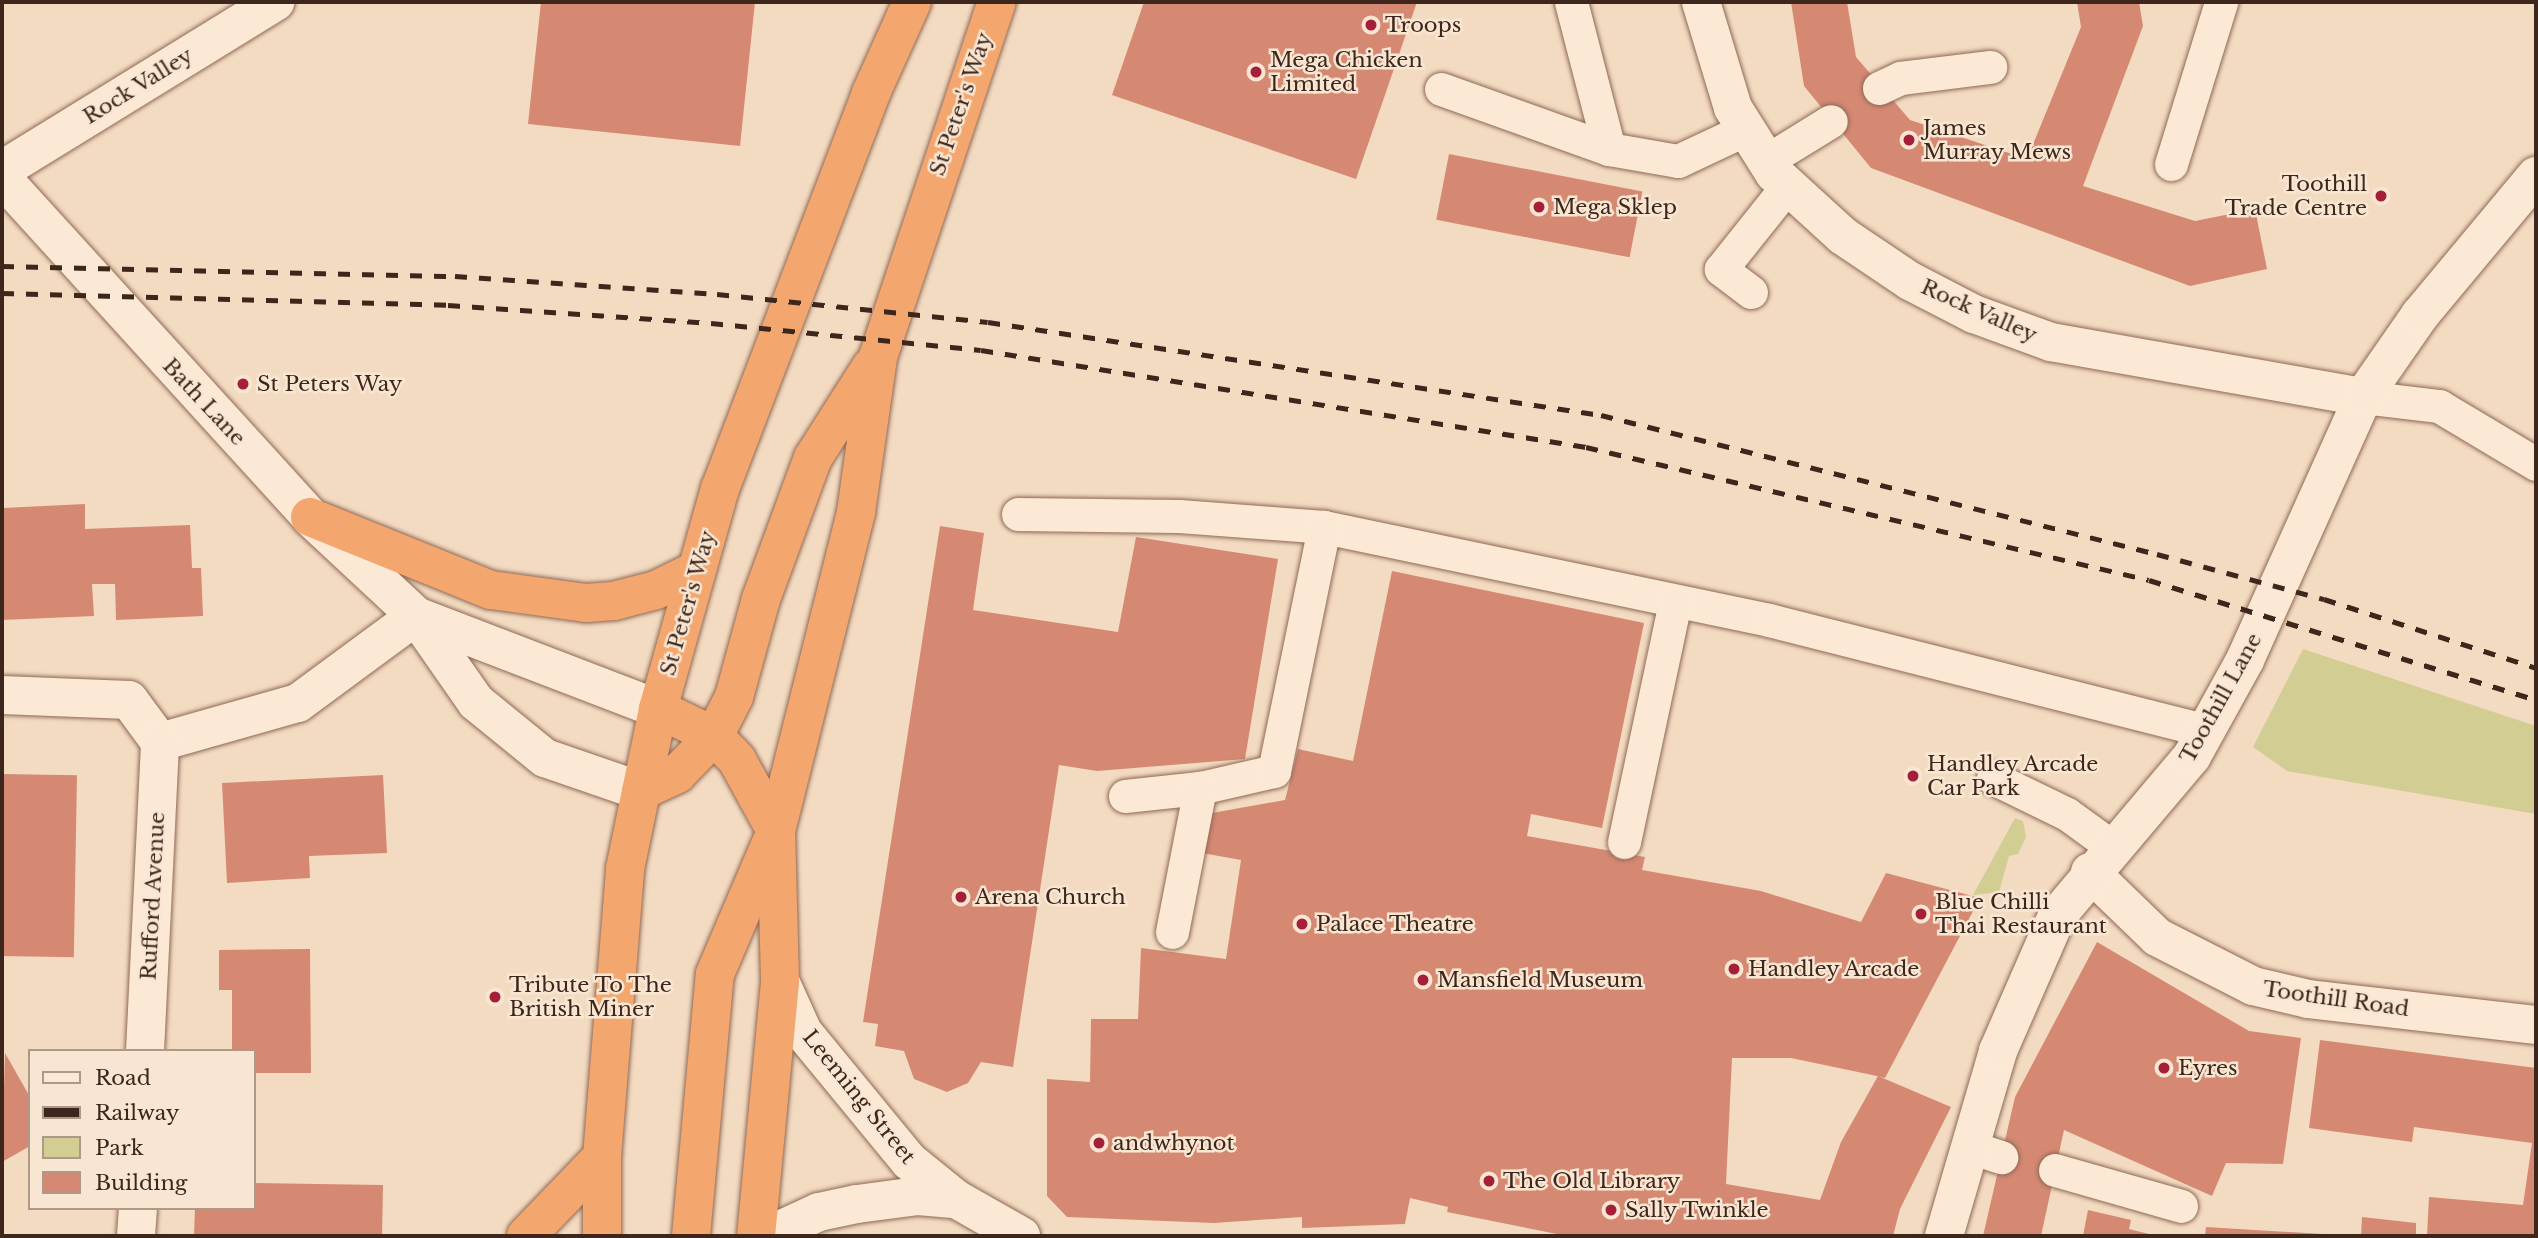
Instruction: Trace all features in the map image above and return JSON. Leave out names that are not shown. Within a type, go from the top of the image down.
[{"type":"highway","name":"St Peter's Way","points":[[602,1236],[602,1157],[625,869],[659,709],[695,571],[730,463],[872,93],[912,2]]},
{"type":"highway","name":"St Peter's Way","points":[[756,1236],[780,981],[776,831],[856,512],[878,357],[997,2]]},
{"type":"highway","points":[[641,791],[677,774],[714,736],[734,697],[761,599],[813,458],[878,357]]},
{"type":"highway","points":[[310,517],[491,590],[519,594],[586,603],[614,601],[656,590],[695,571]]},
{"type":"highway","points":[[659,709],[714,736],[737,760],[776,831],[715,974],[691,1236]]},
{"type":"highway","points":[[526,1236],[602,1157]]},
{"type":"street","name":"Rock Valley","points":[[2,170],[275,2]]},
{"type":"street","name":"Rock Valley","points":[[1701,2],[1732,108],[1777,173],[1843,236],[1910,281],[1974,314],[2051,342],[2363,397]]},
{"type":"street","name":"Toothill Lane","points":[[1944,1236],[1985,1152],[1998,1051],[2057,916],[2102,860],[2153,808],[2207,731],[2245,660],[2363,397],[2420,315],[2536,176]]},
{"type":"street","name":"Bath Lane","points":[[2,178],[310,517],[416,616],[476,702],[545,758],[641,791]]},
{"type":"street","name":"Bath Lane","points":[[416,616],[659,709]]},
{"type":"street","points":[[2,695],[129,700],[160,742],[298,703],[416,616]]},
{"type":"street","name":"Rufford Avenue","points":[[145,1049],[160,742]]},
{"type":"street","name":"Toothill Road","points":[[2102,860],[2157,937],[2253,986],[2308,999],[2536,1025]]},
{"type":"street","name":"Leeming Street","points":[[780,981],[803,1032],[868,1115],[909,1161],[956,1199],[1021,1236]]},
{"type":"street","name":"Leeming Street","points":[[767,1236],[819,1212],[857,1204],[918,1196],[956,1199]]},
{"type":"street","points":[[136,1236],[138,1210]]},
{"type":"lane","points":[[1571,2],[1609,149]]},
{"type":"lane","points":[[2171,164],[2221,2]]},
{"type":"lane","points":[[1879,88],[1900,78],[1990,67]]},
{"type":"lane","points":[[1441,89],[1609,149],[1678,161],[1746,129]]},
{"type":"lane","points":[[1751,292],[1721,269],[1777,173],[1831,121]]},
{"type":"lane","points":[[2363,397],[2439,406],[2536,464]]},
{"type":"lane","points":[[1018,514],[1179,516],[1324,527],[1769,620],[2207,731]]},
{"type":"lane","points":[[1125,796],[1200,788],[1274,771],[1324,527]]},
{"type":"lane","points":[[1624,842],[1675,602]]},
{"type":"lane","points":[[1993,778],[2067,814],[2102,860]]},
{"type":"lane","points":[[1172,932],[1200,788]]},
{"type":"lane","points":[[2055,1170],[2181,1206]]},
{"type":"green space","points":[[2303,649],[2536,726],[2536,814],[2287,771],[2253,747]]},
{"type":"green space","points":[[2015,818],[2023,821],[2026,837],[2018,854],[2009,856],[1999,892],[1973,895]]},
{"type":"building","points":[[541,2],[755,2],[740,146],[528,124]]},
{"type":"building","name":"Mega Chicken Limited","points":[[1144,2],[1417,2],[1356,179],[1112,95]]},
{"type":"building","name":"James Murray Mews","points":[[1791,2],[1847,2],[1856,57],[1910,120],[2027,159],[2081,27],[2077,2],[2139,2],[2143,26],[2083,186],[2195,221],[2255,209],[2267,269],[2190,286],[1871,168],[1804,86]]},
{"type":"building","name":"Mega Sklep","points":[[1449,154],[1642,192],[1630,257],[1436,220]]},
{"type":"building","points":[[85,504],[85,529],[190,525],[192,568],[201,568],[203,616],[116,620],[115,584],[92,584],[94,616],[2,620],[3,508]]},
{"type":"building","name":"Arena Church","points":[[940,526],[984,533],[973,610],[1118,632],[1136,537],[1278,559],[1245,759],[1097,771],[1059,765],[1013,1067],[981,1062],[968,1083],[947,1092],[914,1079],[904,1051],[875,1046],[878,1024],[863,1022]]},
{"type":"building","points":[[1392,571],[1644,623],[1602,828],[1531,814],[1527,836],[1645,857],[1642,870],[1761,891],[1861,922],[1886,873],[1980,898],[1885,1078],[1879,1077],[1951,1107],[1900,1209],[1893,1236],[1567,1236],[1447,1212],[1448,1207],[1410,1198],[1405,1224],[1302,1228],[1302,1217],[1214,1223],[1067,1217],[1047,1196],[1047,1079],[1090,1082],[1091,1019],[1138,1019],[1141,948],[1226,959],[1241,860],[1202,853],[1212,813],[1285,800],[1298,749],[1353,761]],"holes":[[[1732,1058],[1791,1058],[1878,1076],[1841,1142],[1820,1200],[1726,1184]]]},
{"type":"building","points":[[2,774],[77,775],[74,957],[2,956]]},
{"type":"building","points":[[383,775],[387,853],[309,856],[310,878],[227,883],[222,783]]},
{"type":"building","name":"Eyres","points":[[2097,942],[2249,1031],[2301,1038],[2283,1164],[2226,1163],[2212,1196],[2064,1130],[2041,1236],[1983,1236],[2015,1097]]},
{"type":"building","points":[[310,949],[311,1073],[256,1073],[256,1049],[232,1049],[232,990],[219,990],[219,950]]},
{"type":"building","points":[[2320,1040],[2536,1068],[2536,1236],[2427,1236],[2429,1197],[2523,1205],[2532,1143],[2414,1127],[2412,1142],[2309,1128]]},
{"type":"building","points":[[5,1053],[28,1093],[28,1147],[2,1162]]},
{"type":"building","points":[[256,1183],[383,1185],[382,1236],[194,1236],[195,1210],[256,1210]]},
{"type":"building","points":[[2088,1210],[2131,1220],[2129,1229],[2157,1236],[2083,1236]]},
{"type":"building","points":[[2362,1217],[2416,1223],[2416,1236],[2361,1236]]},
{"type":"building","points":[[2206,1227],[2323,1234],[2323,1236],[2205,1236]]},
{"type":"railway","points":[[2,266],[455,276],[717,294],[988,322],[1601,415],[2157,554],[2324,599],[2536,668]]},
{"type":"railway","points":[[2,293],[448,305],[711,323],[981,350],[1586,447],[2149,580],[2536,700]]},
{"type":"place","name":"Troops","points":[[1371,25]]},
{"type":"place","name":"Mega Chicken Limited","points":[[1256,72]]},
{"type":"place","name":"James Murray Mews","points":[[1909,140]]},
{"type":"place","name":"Toothill Trade Centre","points":[[2381,196]]},
{"type":"place","name":"Mega Sklep","points":[[1539,207]]},
{"type":"place","name":"St Peters Way","points":[[243,384]]},
{"type":"place","name":"Handley Arcade Car Park","points":[[1913,776]]},
{"type":"place","name":"Arena Church","points":[[961,897]]},
{"type":"place","name":"Blue Chilli Thai Restaurant","points":[[1921,914]]},
{"type":"place","name":"Palace Theatre","points":[[1302,924]]},
{"type":"place","name":"Handley Arcade","points":[[1734,969]]},
{"type":"place","name":"Mansfield Museum","points":[[1423,980]]},
{"type":"place","name":"Tribute To The British Miner","points":[[495,997]]},
{"type":"place","name":"Eyres","points":[[2164,1068]]},
{"type":"place","name":"andwhynot","points":[[1099,1143]]},
{"type":"place","name":"The Old Library","points":[[1489,1181]]},
{"type":"place","name":"Sally Twinkle","points":[[1611,1210]]}]
